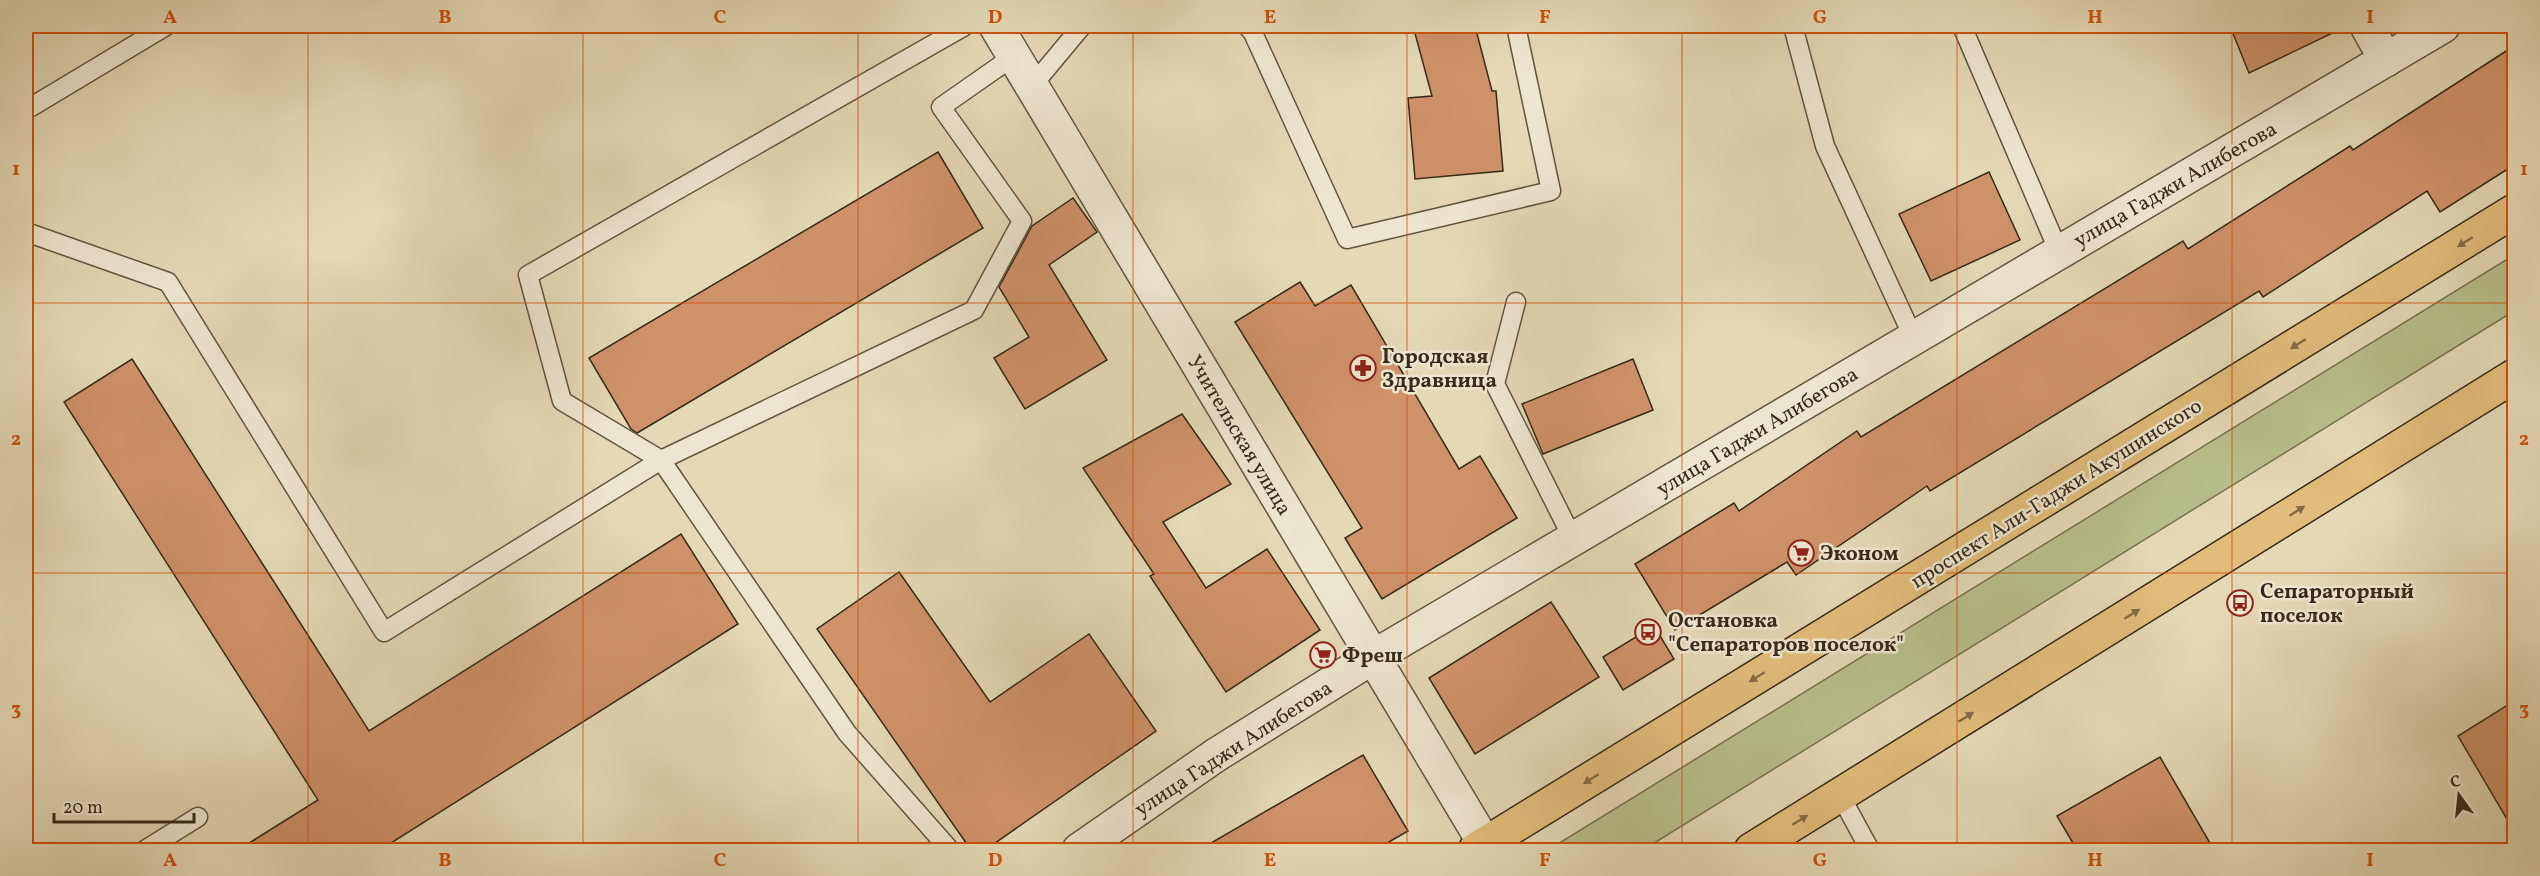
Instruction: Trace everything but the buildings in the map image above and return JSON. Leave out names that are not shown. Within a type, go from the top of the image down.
[{"type":"main road","name":"проспект Али-Гаджи Акушинского","points":[[1480,847],[2514,211]]},
{"type":"main road","points":[[1751,850],[2514,376]]},
{"type":"street","name":"Учительская улица","points":[[996,26],[1373,657],[1480,847]]},
{"type":"street","points":[[2367,26],[2386,60]]},
{"type":"street","name":"улица Гаджи Алибегова","points":[[1079,850],[1216,755],[1373,657],[2443,26]]},
{"type":"lane","points":[[26,110],[166,26]]},
{"type":"lane","points":[[950,850],[847,733],[661,460],[562,401],[528,275],[965,26]]},
{"type":"lane","points":[[1032,86],[1082,26]]},
{"type":"lane","points":[[1246,26],[1253,33],[1347,239],[1551,191],[1516,26]]},
{"type":"lane","points":[[1793,26],[1826,146],[1914,339]]},
{"type":"lane","points":[[1962,26],[2059,252]]},
{"type":"lane","points":[[26,232],[168,282],[384,632],[661,460],[974,310],[1022,221],[941,106],[1014,56]]},
{"type":"lane","points":[[1516,302],[1496,384],[1574,539]]},
{"type":"lane","points":[[1840,795],[1870,850]]},
{"type":"lane","points":[[144,850],[198,817]]},
{"type":"green space","points":[[2514,255],[2514,311],[1643,850],[1548,850]]},
{"type":"place","name":"Городская Здравница","points":[[1363,368]]},
{"type":"place","name":"Эконом","points":[[1801,553]]},
{"type":"place","name":"Сепараторный поселок","points":[[2240,603]]},
{"type":"place","name":"Остановка \"Сепараторов поселок\"","points":[[1648,632]]},
{"type":"place","name":"Фреш","points":[[1323,655]]}]
